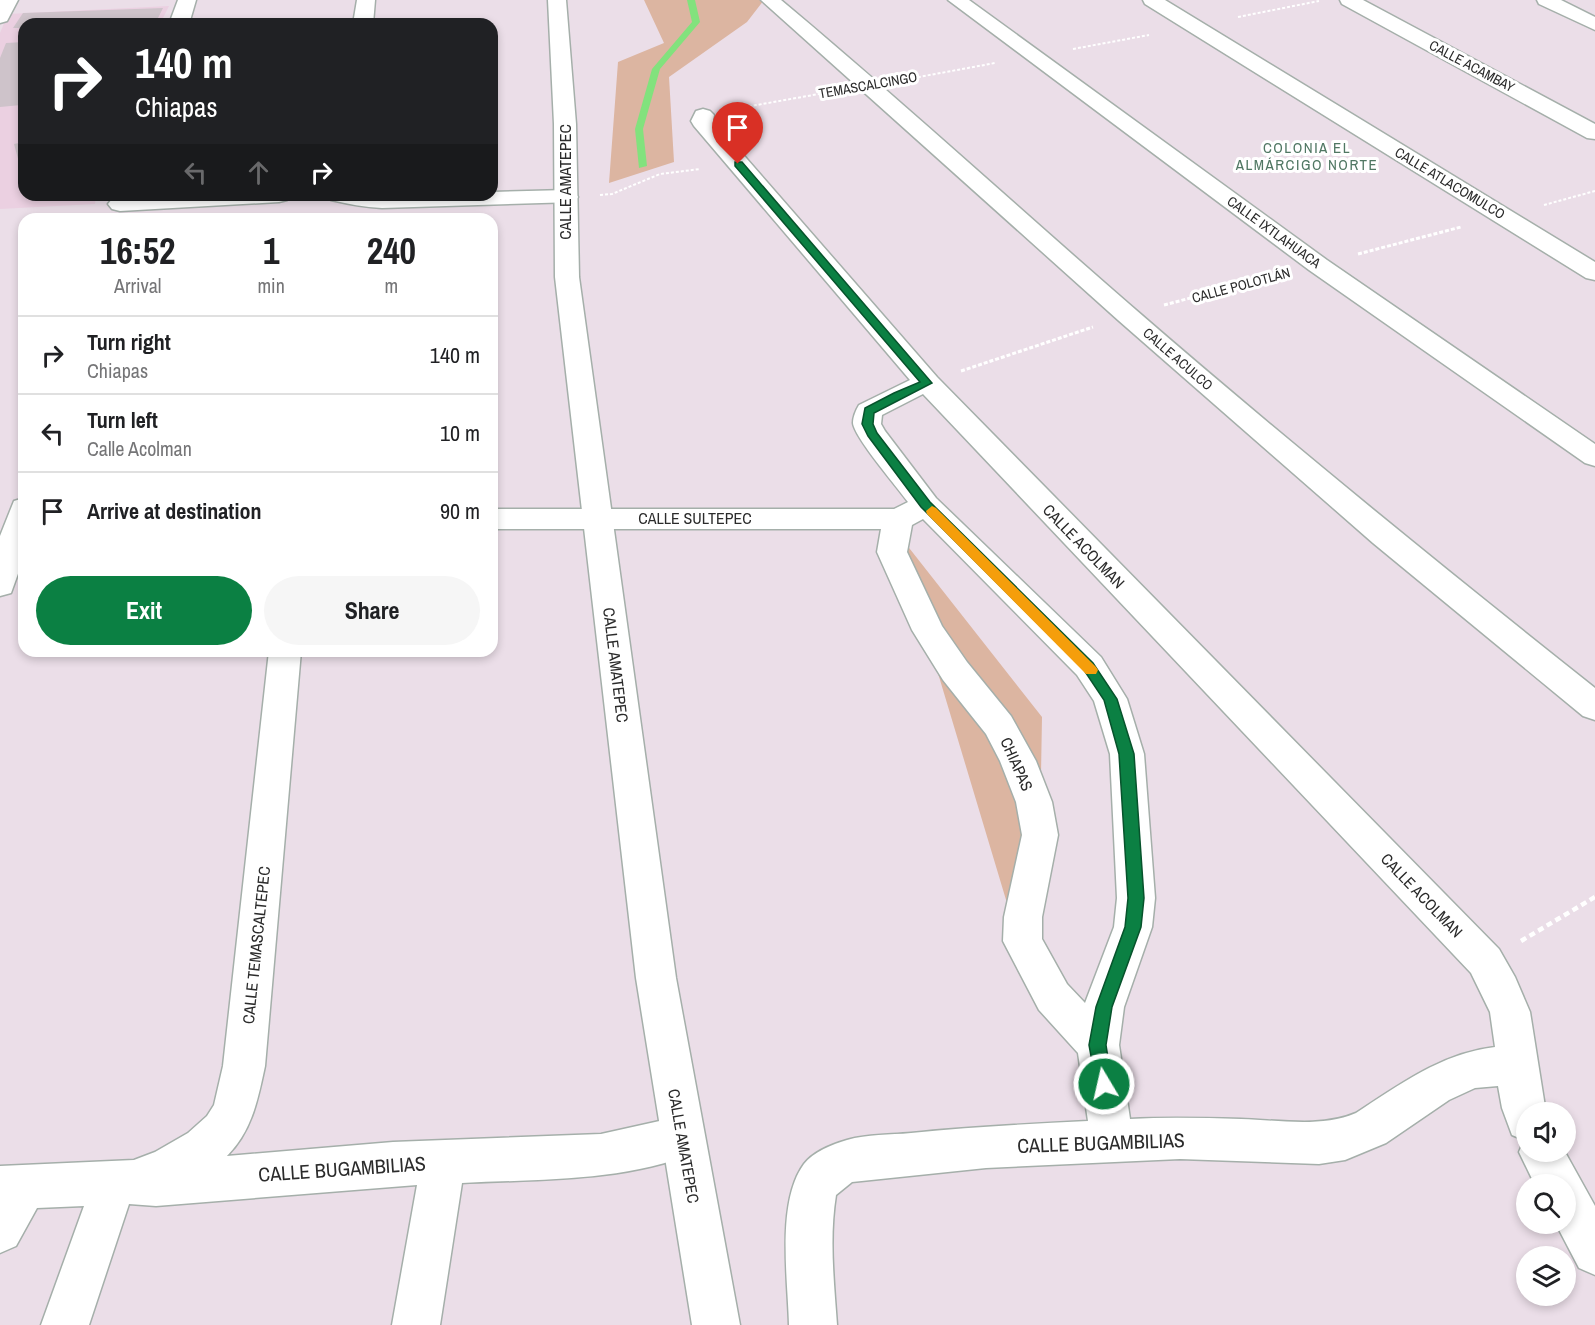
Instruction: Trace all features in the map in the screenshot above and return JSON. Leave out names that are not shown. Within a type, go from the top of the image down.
[{"type":"street","points":[[0,17],[9,0]]},
{"type":"street","points":[[181,18],[186,0]]},
{"type":"street","points":[[364,18],[366,0]]},
{"type":"street","name":"CALLE AMATEPEC","points":[[557,0],[563,77],[567,277],[656,978],[716,1325]]},
{"type":"street","name":"CALLE ACULCO","points":[[770,0],[1127,315],[1384,536],[1595,707]]},
{"type":"street","name":"CALLE IXTLAHUACA","points":[[957,0],[1318,265],[1595,457]]},
{"type":"street","name":"CALLE ATLACOMULCO","points":[[1152,0],[1191,27],[1504,215],[1595,273]]},
{"type":"street","name":"CALLE ACAMBAY","points":[[1348,0],[1595,133]]},
{"type":"street","points":[[1546,0],[1595,24]]},
{"type":"street","name":"CALLE ACOLMAN","points":[[702,115],[702,121],[738,164],[927,383],[1485,962],[1505,995],[1513,1021],[1519,1102]]},
{"type":"street","points":[[498,198],[567,197]]},
{"type":"street","points":[[119,206],[192,201]]},
{"type":"street","points":[[927,383],[874,407],[869,411],[867,417],[867,424],[912,512],[1089,666],[1110,699],[1121,732],[1126,754],[1136,898],[1133,927],[1104,1007],[1098,1045],[1112,1141]]},
{"type":"street","name":"CALLE SULTEPEC","points":[[498,519],[912,512]]},
{"type":"street","name":"CHIAPAS","points":[[912,512],[893,537],[892,552],[923,620],[955,671],[999,725],[1018,761],[1034,802],[1040,835],[1023,917],[1023,941],[1053,997],[1098,1045]]},
{"type":"street","points":[[0,585],[17,517]]},
{"type":"street","name":"CALLE TEMASCALTEPEC","points":[[123,1183],[171,1168],[196,1153],[217,1136],[229,1120],[237,1100],[244,1066],[284,657]]},
{"type":"street","name":"CALLE BUGAMBILIAS","points":[[813,1325],[810,1214],[813,1193],[819,1180],[848,1161],[986,1147],[1180,1138],[1319,1143],[1345,1139],[1371,1128],[1434,1086],[1473,1069],[1517,1064]]},
{"type":"street","name":"CALLE BUGAMBILIAS","points":[[13,1187],[177,1183],[312,1170],[601,1155],[682,1137]]},
{"type":"street","points":[[417,1325],[443,1163]]},
{"type":"street","points":[[64,1325],[123,1183]]},
{"type":"street","points":[[0,1230],[13,1187]]},
{"type":"street","points":[[1576,1217],[1595,1252]]},
{"type":"path","name":"TEMASCALCINGO","points":[[702,115],[1035,56]]},
{"type":"path","points":[[567,197],[612,194],[660,174],[738,164]]},
{"type":"path","name":"CALLE POLOTLÁN","points":[[927,383],[1127,315],[1595,191]]},
{"type":"path","points":[[1485,962],[1595,897]]},
{"type":"shaded area","points":[[644,0],[764,0],[747,22],[669,77],[674,162],[609,183],[618,62],[664,43]]},
{"type":"shaded area","points":[[169,6],[163,18],[18,18],[18,201],[95,201],[95,204],[0,209],[0,33],[8,14]]},
{"type":"shaded area","points":[[895,530],[1042,717],[1037,1003]]},
{"type":"building","points":[[163,8],[158,18],[20,18],[23,13]]},
{"type":"building","points":[[18,42],[18,105],[0,107],[0,58],[6,43]]},
{"type":"building","points":[[18,143],[18,159],[14,144]]},
{"type":"waterway","points":[[642,166],[639,129],[656,69],[696,22],[691,0]]},
{"type":"slow traffic","points":[[932,511],[1091,670]]},
{"type":"district","name":"COLONIA EL ALMÁRCIGO NORTE","points":[[1307,156]]},
{"type":"route","points":[[738,164],[927,383],[898,395],[869,411],[867,424],[872,434],[926,505],[1089,666],[1110,699],[1126,754],[1136,898],[1133,927],[1104,1007],[1098,1045],[1104,1084]]}]
